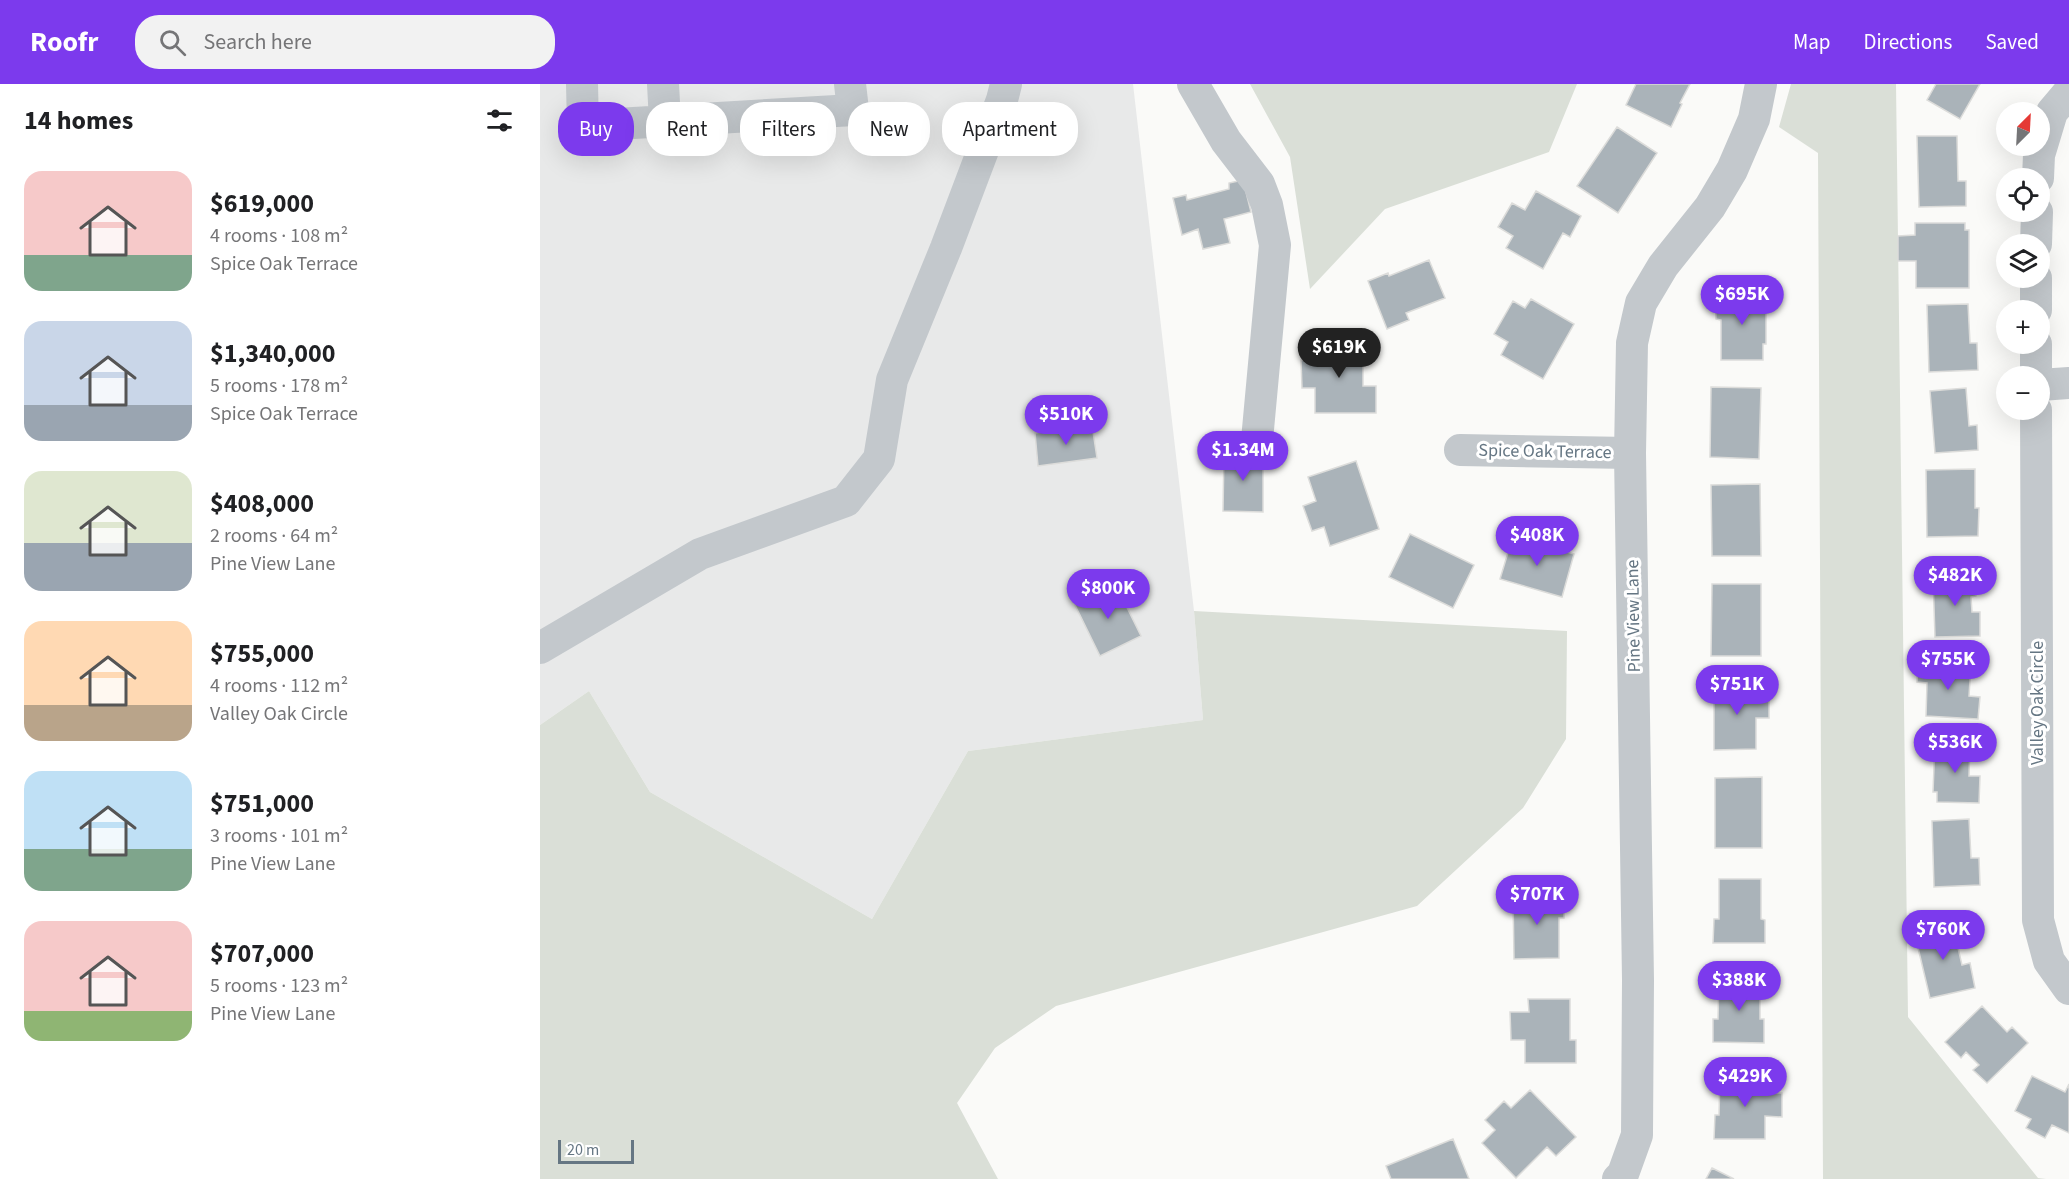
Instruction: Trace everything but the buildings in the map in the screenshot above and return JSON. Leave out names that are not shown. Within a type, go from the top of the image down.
[{"type":"street","points":[[582,84],[583,126],[646,122]]},
{"type":"street","points":[[663,84],[664,102]]},
{"type":"street","points":[[728,117],[853,110],[850,84]]},
{"type":"street","points":[[540,648],[700,554],[846,501],[879,459],[892,380],[950,237],[1006,84]]},
{"type":"street","points":[[1193,84],[1226,141],[1259,184],[1267,205],[1275,245],[1257,440]]},
{"type":"street","name":"Pine View Lane","points":[[1618,1179],[1623,1174],[1637,1135],[1638,980],[1630,453],[1632,343],[1641,303],[1663,266],[1710,207],[1732,170],[1754,119],[1761,84]]},
{"type":"street","points":[[2038,168],[2038,155],[2052,112],[2069,92]]},
{"type":"street","points":[[2050,384],[2069,383]]},
{"type":"street","name":"Valley Oak Circle","points":[[2036,420],[2038,920],[2049,961],[2069,989]]},
{"type":"street","name":"Spice Oak Terrace","points":[[1460,450],[1630,453]]},
{"type":"shaded area","points":[[540,84],[1133,84],[1194,611],[1203,720],[968,751],[872,919],[650,792],[589,691],[540,725]]},
{"type":"shaded area","points":[[1250,84],[1577,84],[1549,152],[1385,209],[1310,289],[1290,157]]},
{"type":"shaded area","points":[[1791,84],[1896,84],[1908,1017],[2038,1178],[2046,1179],[1823,1179],[1818,153],[1779,127]]},
{"type":"shaded area","points":[[1194,611],[1567,631],[1566,739],[1523,808],[1417,906],[1056,1006],[995,1048],[957,1103],[998,1179],[540,1179],[540,725],[589,691],[650,792],[872,919],[968,751],[1203,720]]}]
